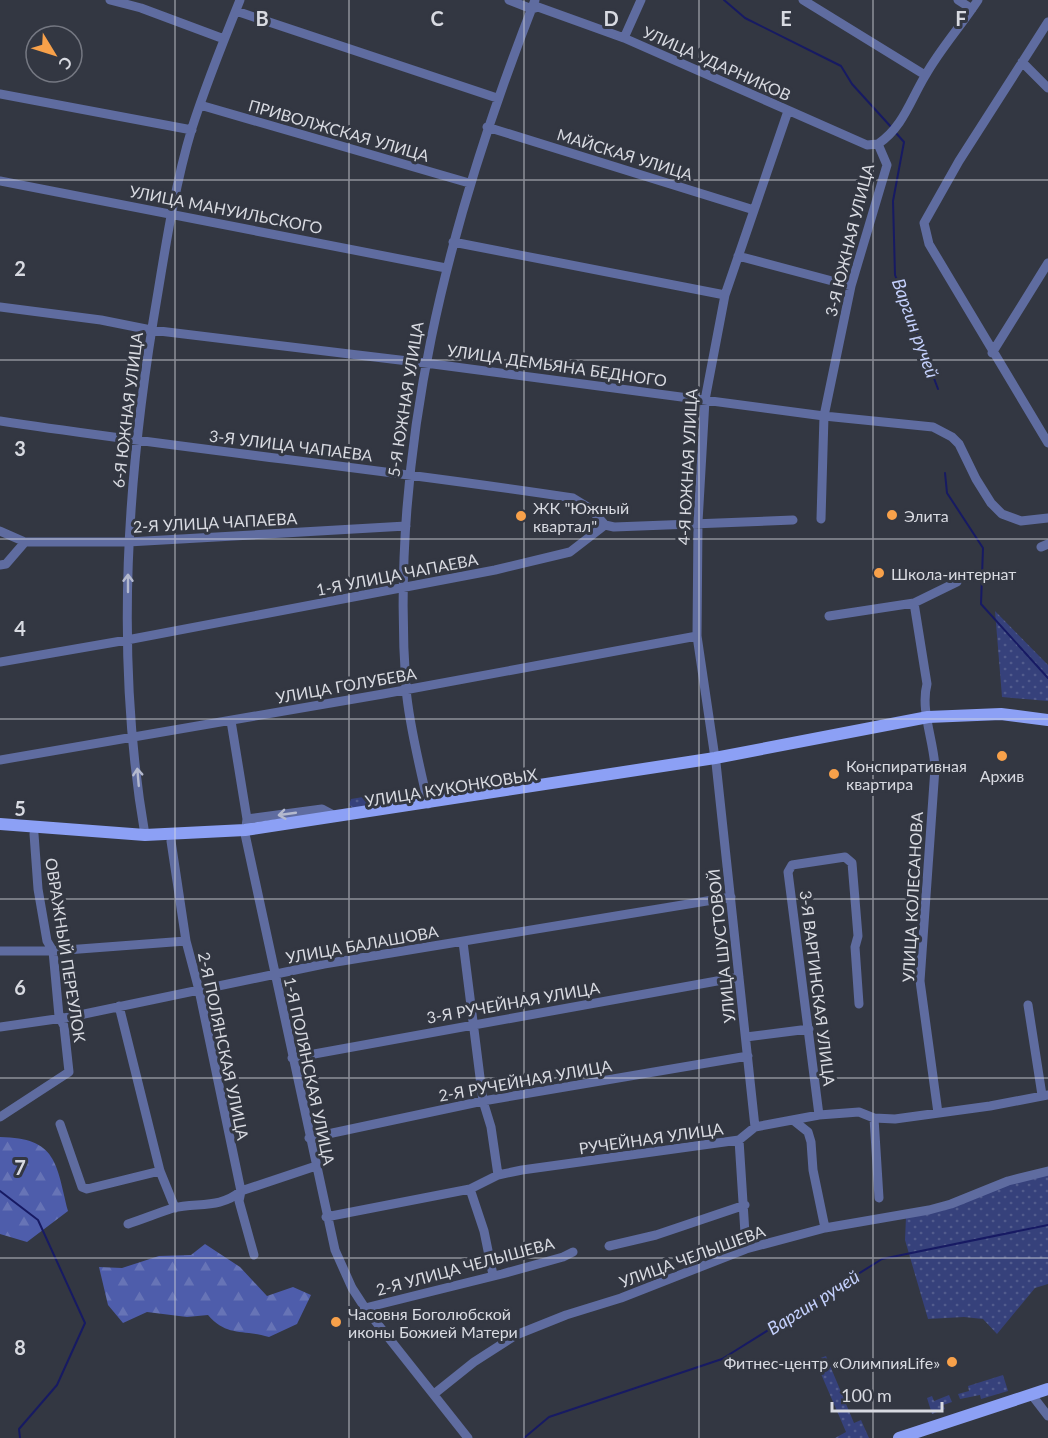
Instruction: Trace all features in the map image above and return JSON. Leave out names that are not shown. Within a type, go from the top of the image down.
[{"type":"main road","name":"УЛИЦА КУКОНКОВЫХ","points":[[0,824],[145,835],[246,828],[428,806],[716,760],[849,736],[928,717],[1001,714],[1048,720]]},
{"type":"main road","name":"УЛИЦА КУКОНКОВЫХ","points":[[0,830],[34,834],[171,841],[246,828],[428,806]]},
{"type":"main road","points":[[899,1438],[1048,1389]]},
{"type":"street","points":[[110,0],[141,8],[224,39]]},
{"type":"street","name":"6-Я ЮЖНАЯ УЛИЦА","points":[[145,835],[134,738],[128,640],[128,542],[137,442],[151,330],[171,214],[200,105],[240,0]]},
{"type":"street","name":"УЛИЦА УДАРНИКОВ","points":[[509,0],[534,5],[624,38],[867,145],[878,144]]},
{"type":"street","points":[[624,38],[642,0]]},
{"type":"street","points":[[803,0],[925,75]]},
{"type":"street","points":[[958,0],[972,9]]},
{"type":"street","name":"3-Я ЮЖНАЯ УЛИЦА","points":[[821,519],[824,416],[851,286],[887,165],[878,144],[890,136],[905,115],[925,75],[978,0]]},
{"type":"street","name":"5-Я ЮЖНАЯ УЛИЦА","points":[[428,806],[406,690],[404,588],[409,476],[425,364],[446,268],[487,127],[534,5]]},
{"type":"street","points":[[236,11],[497,98]]},
{"type":"street","points":[[1048,22],[929,211],[925,232],[992,353],[1048,442]]},
{"type":"street","points":[[1022,62],[1048,88]]},
{"type":"street","points":[[0,94],[192,130]]},
{"type":"street","name":"ПРИВОЛЖСКАЯ УЛИЦА","points":[[200,105],[469,183]]},
{"type":"street","name":"4-Я ЮЖНАЯ УЛИЦА","points":[[716,760],[697,636],[698,522],[705,400],[725,295],[788,111]]},
{"type":"street","name":"МАЙСКАЯ УЛИЦА","points":[[487,127],[754,210]]},
{"type":"street","name":"УЛИЦА МАНУИЛЬСКОГО","points":[[0,182],[446,268]]},
{"type":"street","points":[[453,242],[725,295]]},
{"type":"street","points":[[738,256],[851,286]]},
{"type":"street","points":[[992,353],[1048,263]]},
{"type":"street","name":"УЛИЦА ДЕМЬЯНА БЕДНОГО","points":[[0,307],[101,320],[151,330],[824,416],[933,427],[952,437],[959,444],[981,487],[1002,514],[1021,521],[1048,518]]},
{"type":"street","name":"3-Я УЛИЦА ЧАПАЕВА","points":[[0,421],[137,442],[573,498],[591,509],[605,525]]},
{"type":"street","points":[[605,525],[614,527],[793,520]]},
{"type":"street","name":"1-Я УЛИЦА ЧАПАЕВА","points":[[0,662],[495,570],[570,552],[590,533],[605,525]]},
{"type":"street","name":"2-Я УЛИЦА ЧАПАЕВА","points":[[0,531],[25,542],[128,542],[406,526]]},
{"type":"street","points":[[0,565],[6,564],[25,542]]},
{"type":"street","points":[[829,616],[914,603],[957,582]]},
{"type":"street","points":[[914,603],[927,684],[924,698],[928,717]]},
{"type":"street","name":"УЛИЦА ГОЛУБЕВА","points":[[0,760],[406,690],[697,636]]},
{"type":"street","name":"УЛИЦА КОЛЕСАНОВА","points":[[928,717],[934,745],[935,768],[920,981],[938,1113]]},
{"type":"street","name":"1-Я ПОЛЯНСКАЯ УЛИЦА","points":[[231,721],[246,828],[273,974],[326,1217],[344,1271],[365,1308],[468,1438]]},
{"type":"street","name":"УЛИЦА ШУСТОВОЙ","points":[[716,760],[755,1127]]},
{"type":"street","name":"ОВРАЖНЫЙ ПЕРЕУЛОК","points":[[0,1117],[69,1072],[64,1026],[59,1016],[53,951],[47,941],[38,889],[34,834]]},
{"type":"street","name":"2-Я ПОЛЯНСКАЯ УЛИЦА","points":[[171,841],[186,941],[199,990],[240,1191],[239,1201],[254,1255]]},
{"type":"street","name":"3-Я ВАРГИНСКАЯ УЛИЦА","points":[[819,1115],[788,872],[792,865],[845,857],[852,863],[858,936],[855,947],[859,1004]]},
{"type":"street","name":"УЛИЦА БАЛАШОВА","points":[[0,1028],[59,1016],[70,1017],[273,974],[730,897]]},
{"type":"street","points":[[0,951],[53,951],[186,941]]},
{"type":"street","points":[[463,942],[483,1101],[491,1127],[498,1175]]},
{"type":"street","name":"3-Я РУЧЕЙНАЯ УЛИЦА","points":[[292,1058],[739,977]]},
{"type":"street","points":[[1028,1005],[1045,1095]]},
{"type":"street","points":[[119,1006],[160,1170],[175,1208]]},
{"type":"street","points":[[746,1037],[809,1029]]},
{"type":"street","name":"2-Я РУЧЕЙНАЯ УЛИЦА","points":[[309,1138],[483,1101],[748,1056]]},
{"type":"street","name":"РУЧЕЙНАЯ УЛИЦА","points":[[326,1217],[470,1188],[498,1175],[739,1140],[755,1127],[819,1115],[859,1112],[874,1118],[895,1119],[1045,1095]]},
{"type":"street","points":[[874,1118],[879,1198]]},
{"type":"street","points":[[793,1120],[808,1132],[811,1142],[813,1170],[825,1228]]},
{"type":"street","points":[[60,1124],[82,1187],[87,1189],[160,1170]]},
{"type":"street","points":[[739,1140],[745,1205],[746,1249]]},
{"type":"street","points":[[128,1224],[175,1208],[205,1207],[232,1198],[240,1191],[316,1166]]},
{"type":"street","name":"УЛИЦА ЧЕЛЫШЕВА","points":[[434,1394],[474,1362],[516,1335],[746,1249],[825,1228],[928,1210],[951,1204],[1008,1181],[1048,1171]]},
{"type":"street","points":[[470,1188],[484,1231],[493,1275]]},
{"type":"street","points":[[609,1246],[656,1235],[745,1205]]},
{"type":"street","name":"2-Я УЛИЦА ЧЕЛЫШЕВА","points":[[365,1308],[563,1257],[573,1252]]},
{"type":"street","points":[[1031,1395],[1048,1416]]},
{"type":"shaded area","points":[[995,611],[1048,665],[1048,701],[1002,697]]},
{"type":"shaded area","points":[[393,792],[397,802],[355,810],[349,805],[351,799]]},
{"type":"shaded area","points":[[1048,1174],[1048,1284],[1035,1288],[997,1334],[983,1319],[964,1317],[928,1319],[905,1240],[906,1217],[984,1191]]},
{"type":"shaded area","points":[[826,1356],[854,1423],[861,1420],[869,1438],[835,1438],[846,1432],[815,1360]]},
{"type":"shaded area","points":[[1003,1375],[1008,1391],[981,1399],[980,1395],[960,1399],[958,1394],[969,1391],[968,1386]]},
{"type":"shaded area","points":[[949,1395],[952,1402],[943,1405],[945,1409],[932,1414],[927,1398],[932,1396],[934,1401]]},
{"type":"green space","points":[[0,1137],[19,1138],[43,1148],[51,1156],[60,1179],[68,1211],[27,1242],[0,1234]]},
{"type":"green space","points":[[205,1244],[240,1267],[267,1296],[293,1287],[311,1295],[297,1324],[269,1337],[229,1330],[208,1315],[187,1317],[147,1312],[123,1323],[108,1305],[99,1267],[122,1268],[159,1256],[191,1255]]},
{"type":"waterway","name":"Варгин ручей","points":[[724,0],[745,18],[841,66],[852,84],[892,128]]},
{"type":"waterway","name":"Варгин ручей","points":[[896,133],[904,142],[893,201],[895,275],[938,389]]},
{"type":"waterway","name":"Варгин ручей","points":[[945,473],[947,493],[983,548],[981,604],[1048,678]]},
{"type":"waterway","points":[[0,1191],[38,1220],[85,1323],[57,1385],[19,1429],[20,1438]]},
{"type":"waterway","name":"Варгин ручей","points":[[524,1438],[549,1417],[722,1359],[882,1259],[1048,1225]]},
{"type":"place","name":"Элита","points":[[892,515]]},
{"type":"place","name":"ЖК \"Южный квартал\"","points":[[521,516]]},
{"type":"place","name":"Школа-интернат","points":[[879,573]]},
{"type":"place","name":"Архив","points":[[1002,756]]},
{"type":"place","name":"Конспиративная квартира","points":[[834,774]]},
{"type":"place","name":"Часовня Боголюбской иконы Божией Матери","points":[[336,1322]]},
{"type":"place","name":"Фитнес-центр «ОлимпияLife»","points":[[952,1362]]}]
